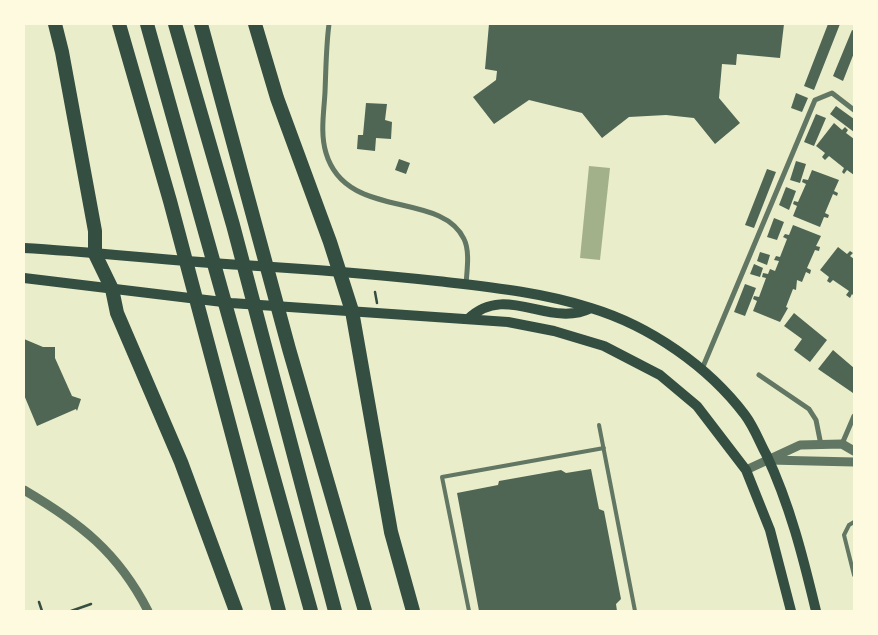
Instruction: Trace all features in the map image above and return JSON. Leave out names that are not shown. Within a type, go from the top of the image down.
[{"type":"highway","points":[[55,24],[62,52],[95,231],[95,254],[112,289],[117,313],[181,462],[236,611]]},
{"type":"highway","points":[[119,24],[170,201],[279,611]]},
{"type":"highway","points":[[147,24],[311,611]]},
{"type":"highway","points":[[175,24],[233,225],[335,611]]},
{"type":"highway","points":[[201,24],[288,349],[365,611]]},
{"type":"highway","points":[[255,24],[277,98],[352,311],[391,532],[413,611]]},
{"type":"main road","points":[[24,248],[214,263],[338,270],[466,284],[521,292],[592,308],[650,334],[702,370],[746,416],[784,492],[798,537],[816,611]]},
{"type":"main road","points":[[24,278],[231,303],[508,322],[575,337],[604,346],[660,375],[696,406],[746,470],[770,530],[791,611]]},
{"type":"main road","points":[[468,319],[485,306],[496,304],[514,305],[561,315],[571,315],[592,308]]},
{"type":"street","points":[[329,24],[325,60],[322,130],[326,154],[338,175],[355,190],[383,201],[445,218],[457,228],[465,240],[468,263],[466,284]]},
{"type":"street","points":[[702,370],[815,100],[832,93],[854,110]]},
{"type":"street","points":[[759,375],[809,408],[816,420],[821,444]]},
{"type":"street","points":[[842,444],[852,429],[854,416]]},
{"type":"street","points":[[746,470],[800,445],[842,444],[854,451]]},
{"type":"street","points":[[768,460],[854,462]]},
{"type":"street","points":[[24,490],[77,523],[98,540],[126,572],[148,611]]},
{"type":"lane","points":[[599,425],[635,611]]},
{"type":"lane","points":[[469,611],[442,477],[604,448]]},
{"type":"lane","points":[[854,522],[849,525],[844,535],[852,558],[854,576]]},
{"type":"path","points":[[39,602],[42,611]]},
{"type":"path","points":[[70,611],[91,604]]},
{"type":"shaded area","points":[[589,166],[610,168],[600,260],[580,258]]},
{"type":"building","points":[[489,24],[784,24],[780,58],[737,54],[736,65],[722,64],[719,98],[740,123],[715,144],[694,118],[666,115],[629,117],[602,138],[582,113],[529,100],[494,124],[473,97],[496,80],[497,71],[485,69]]},
{"type":"building","points":[[828,24],[840,24],[814,90],[804,86]]},
{"type":"building","points":[[852,30],[854,31],[854,53],[843,81],[833,76]]},
{"type":"building","points":[[796,93],[808,98],[802,112],[791,108]]},
{"type":"building","points":[[366,103],[387,104],[385,120],[392,122],[391,139],[376,138],[375,151],[357,149],[358,135],[363,135]]},
{"type":"building","points":[[836,106],[854,119],[854,132],[830,114]]},
{"type":"building","points":[[816,114],[826,118],[814,146],[804,142]]},
{"type":"building","points":[[834,123],[842,130],[845,127],[848,130],[846,133],[854,139],[854,175],[847,170],[844,174],[842,172],[844,168],[829,156],[825,160],[822,157],[825,153],[816,146]]},
{"type":"building","points":[[399,159],[410,163],[406,174],[395,170]]},
{"type":"building","points":[[796,161],[806,164],[800,183],[790,180]]},
{"type":"building","points":[[767,169],[776,172],[754,228],[745,225]]},
{"type":"building","points":[[812,170],[839,180],[834,191],[838,193],[837,196],[833,194],[825,213],[829,215],[828,218],[824,217],[820,227],[793,216],[797,206],[793,204],[794,201],[798,202],[806,184],[802,182],[803,179],[808,180]]},
{"type":"building","points":[[786,187],[796,191],[789,210],[779,205]]},
{"type":"building","points":[[774,218],[784,222],[777,240],[767,237]]},
{"type":"building","points":[[793,225],[821,236],[816,246],[820,247],[819,251],[815,250],[807,268],[811,270],[810,274],[806,272],[802,282],[797,280],[796,290],[793,289],[786,307],[788,308],[780,322],[753,311],[757,301],[753,299],[754,296],[759,297],[766,278],[762,277],[763,273],[768,274],[770,269],[775,271],[779,261],[774,260],[776,256],[780,257],[787,239],[783,237],[785,234],[789,235]]},
{"type":"building","points":[[838,247],[847,254],[850,251],[853,253],[850,256],[854,259],[854,296],[852,294],[850,298],[846,295],[849,291],[833,280],[830,283],[827,281],[829,277],[820,270]]},
{"type":"building","points":[[760,252],[770,255],[767,265],[757,261]]},
{"type":"building","points":[[754,264],[763,268],[760,277],[750,274]]},
{"type":"building","points":[[745,284],[756,288],[745,316],[734,312]]},
{"type":"building","points":[[794,313],[827,340],[810,362],[794,350],[802,339],[784,326]]},
{"type":"building","points":[[24,339],[43,347],[55,347],[55,358],[72,396],[81,399],[77,411],[76,409],[37,426],[24,395]]},
{"type":"building","points":[[833,350],[854,368],[853,393],[818,369]]},
{"type":"building","points":[[591,469],[599,509],[604,511],[621,599],[616,604],[617,611],[479,611],[457,493],[498,485],[499,481],[561,470],[566,473]]}]
